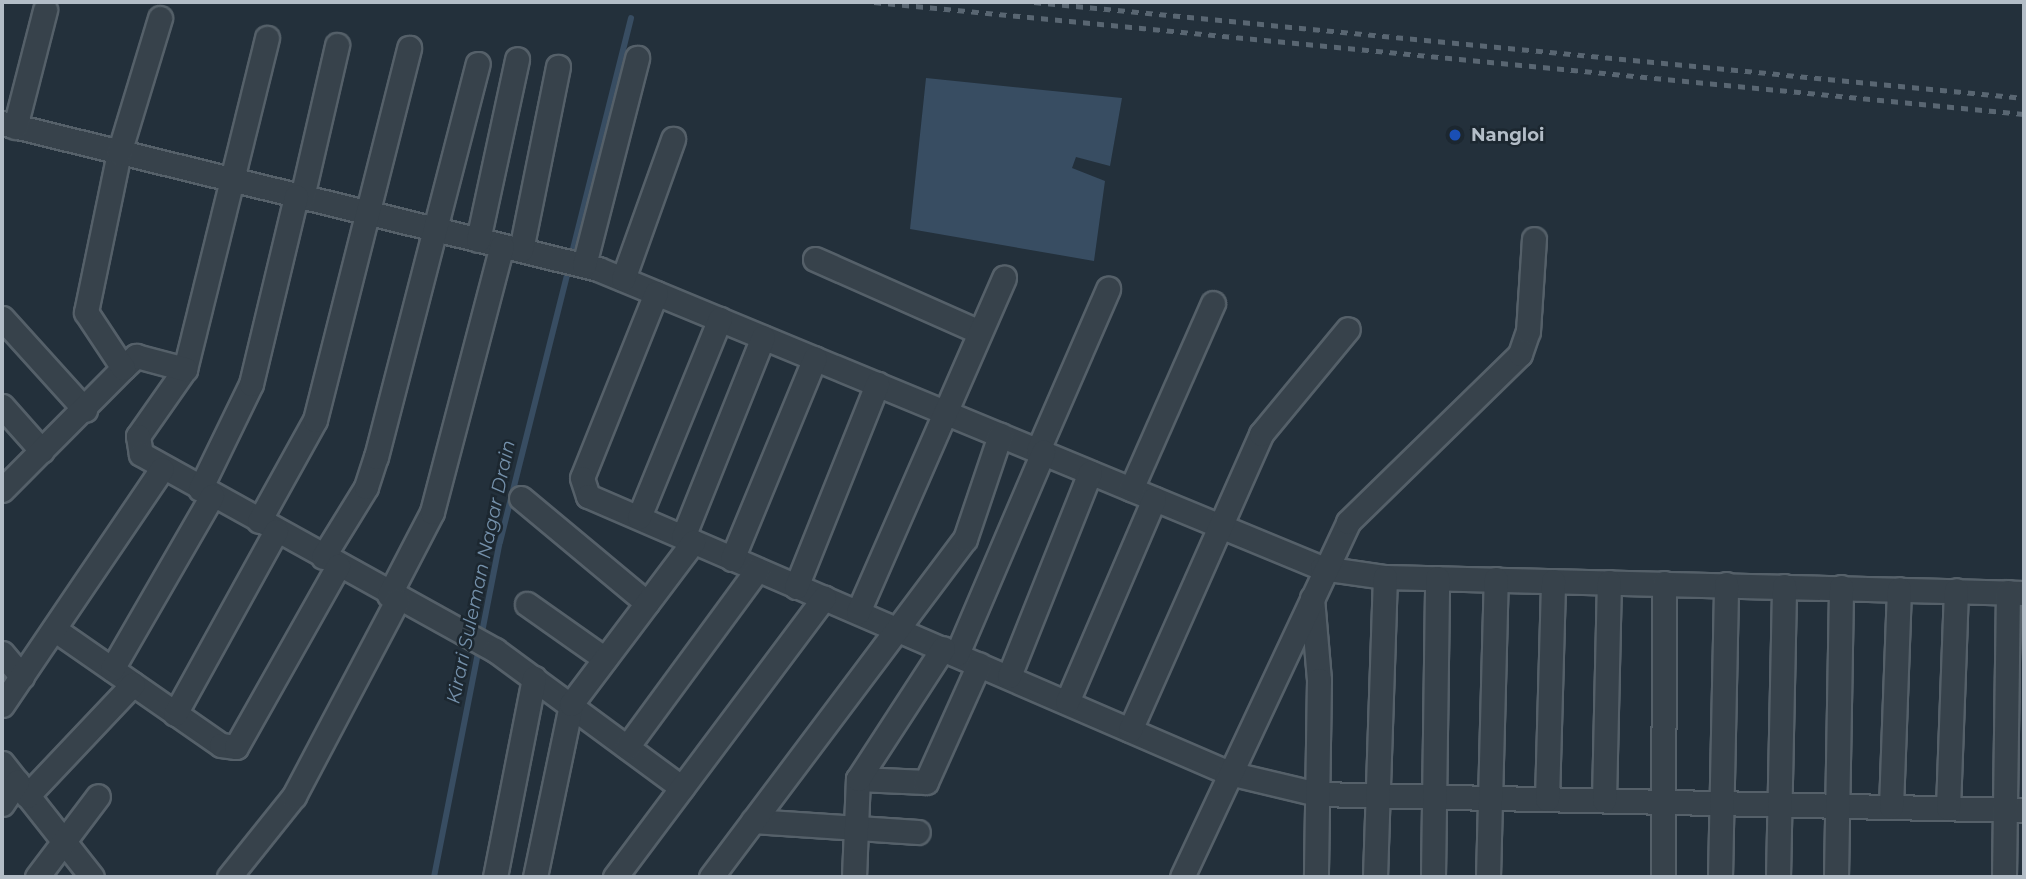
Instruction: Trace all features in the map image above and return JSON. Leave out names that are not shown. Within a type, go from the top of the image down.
[{"type":"street","points":[[45,10],[9,125],[584,265],[1322,568],[1385,577],[2016,592],[2015,810],[2004,877]]},
{"type":"street","points":[[123,368],[86,317],[119,153],[160,18]]},
{"type":"street","points":[[267,38],[185,369],[138,436],[141,454],[162,469],[393,598],[495,650],[681,788]]},
{"type":"street","points":[[112,669],[206,492],[251,384],[337,45]]},
{"type":"street","points":[[175,714],[268,526],[315,420],[409,48]]},
{"type":"street","points":[[584,265],[637,58]]},
{"type":"street","points":[[478,240],[517,59]]},
{"type":"street","points":[[54,629],[221,745],[236,747],[331,561],[369,477],[478,64]]},
{"type":"street","points":[[229,877],[294,796],[393,598],[432,512],[511,248],[558,67]]},
{"type":"street","points":[[623,279],[673,139]]},
{"type":"street","points":[[1182,877],[1322,568],[1348,523],[1381,484],[1520,354],[1528,331],[1534,239]]},
{"type":"street","points":[[815,259],[980,332]]},
{"type":"street","points":[[858,612],[942,411],[1004,278]]},
{"type":"street","points":[[854,877],[858,779],[950,651],[1041,452],[1108,289]]},
{"type":"street","points":[[656,293],[581,485],[588,496],[1229,773],[1317,794],[2015,810]]},
{"type":"street","points":[[1131,489],[1213,303]]},
{"type":"street","points":[[2,318],[85,410]]},
{"type":"street","points":[[639,517],[720,319]]},
{"type":"street","points":[[1130,730],[1217,525],[1261,434],[1348,329]]},
{"type":"street","points":[[535,877],[571,704],[647,603],[688,539],[763,337]]},
{"type":"street","points":[[2,489],[85,410],[136,356],[185,369]]},
{"type":"street","points":[[732,559],[815,358]]},
{"type":"street","points":[[796,587],[877,384]]},
{"type":"street","points":[[2,406],[42,452]]},
{"type":"street","points":[[711,877],[965,539],[1000,435]]},
{"type":"street","points":[[2,705],[162,469]]},
{"type":"street","points":[[1009,676],[1090,472]]},
{"type":"street","points":[[521,498],[647,603]]},
{"type":"street","points":[[1067,702],[1154,499]]},
{"type":"street","points":[[627,747],[757,570]]},
{"type":"street","points":[[1375,877],[1385,577]]},
{"type":"street","points":[[1433,877],[1437,578]]},
{"type":"street","points":[[1488,877],[1496,579]]},
{"type":"street","points":[[1547,799],[1553,581]]},
{"type":"street","points":[[1604,800],[1609,582]]},
{"type":"street","points":[[1663,877],[1664,583]]},
{"type":"street","points":[[1720,877],[1726,584]]},
{"type":"street","points":[[1778,877],[1784,586]]},
{"type":"street","points":[[1836,877],[1841,587]]},
{"type":"street","points":[[1891,807],[1899,589]]},
{"type":"street","points":[[1948,808],[1956,590]]},
{"type":"street","points":[[1312,594],[1317,794],[1316,877]]},
{"type":"street","points":[[615,877],[824,598]]},
{"type":"street","points":[[527,604],[605,659]]},
{"type":"street","points":[[2,653],[22,677]]},
{"type":"street","points":[[858,779],[926,782],[979,664]]},
{"type":"street","points":[[495,877],[534,678]]},
{"type":"street","points":[[2,804],[22,789],[133,684]]},
{"type":"street","points":[[2,763],[92,877]]},
{"type":"street","points":[[37,877],[99,796]]},
{"type":"street","points":[[753,821],[918,832]]},
{"type":"water","points":[[926,78],[1122,98],[1110,166],[1076,157],[1072,168],[1105,181],[1094,261],[910,229]]},
{"type":"waterway","name":"Kirari Suleman Nagar Drain","points":[[573,249],[631,18]]},
{"type":"waterway","name":"Kirari Suleman Nagar Drain","points":[[434,877],[500,542],[567,275]]},
{"type":"railway","points":[[874,2],[2024,114]]},
{"type":"railway","points":[[1034,2],[2024,98]]},
{"type":"place","name":"Nangloi","points":[[1455,135]]}]
